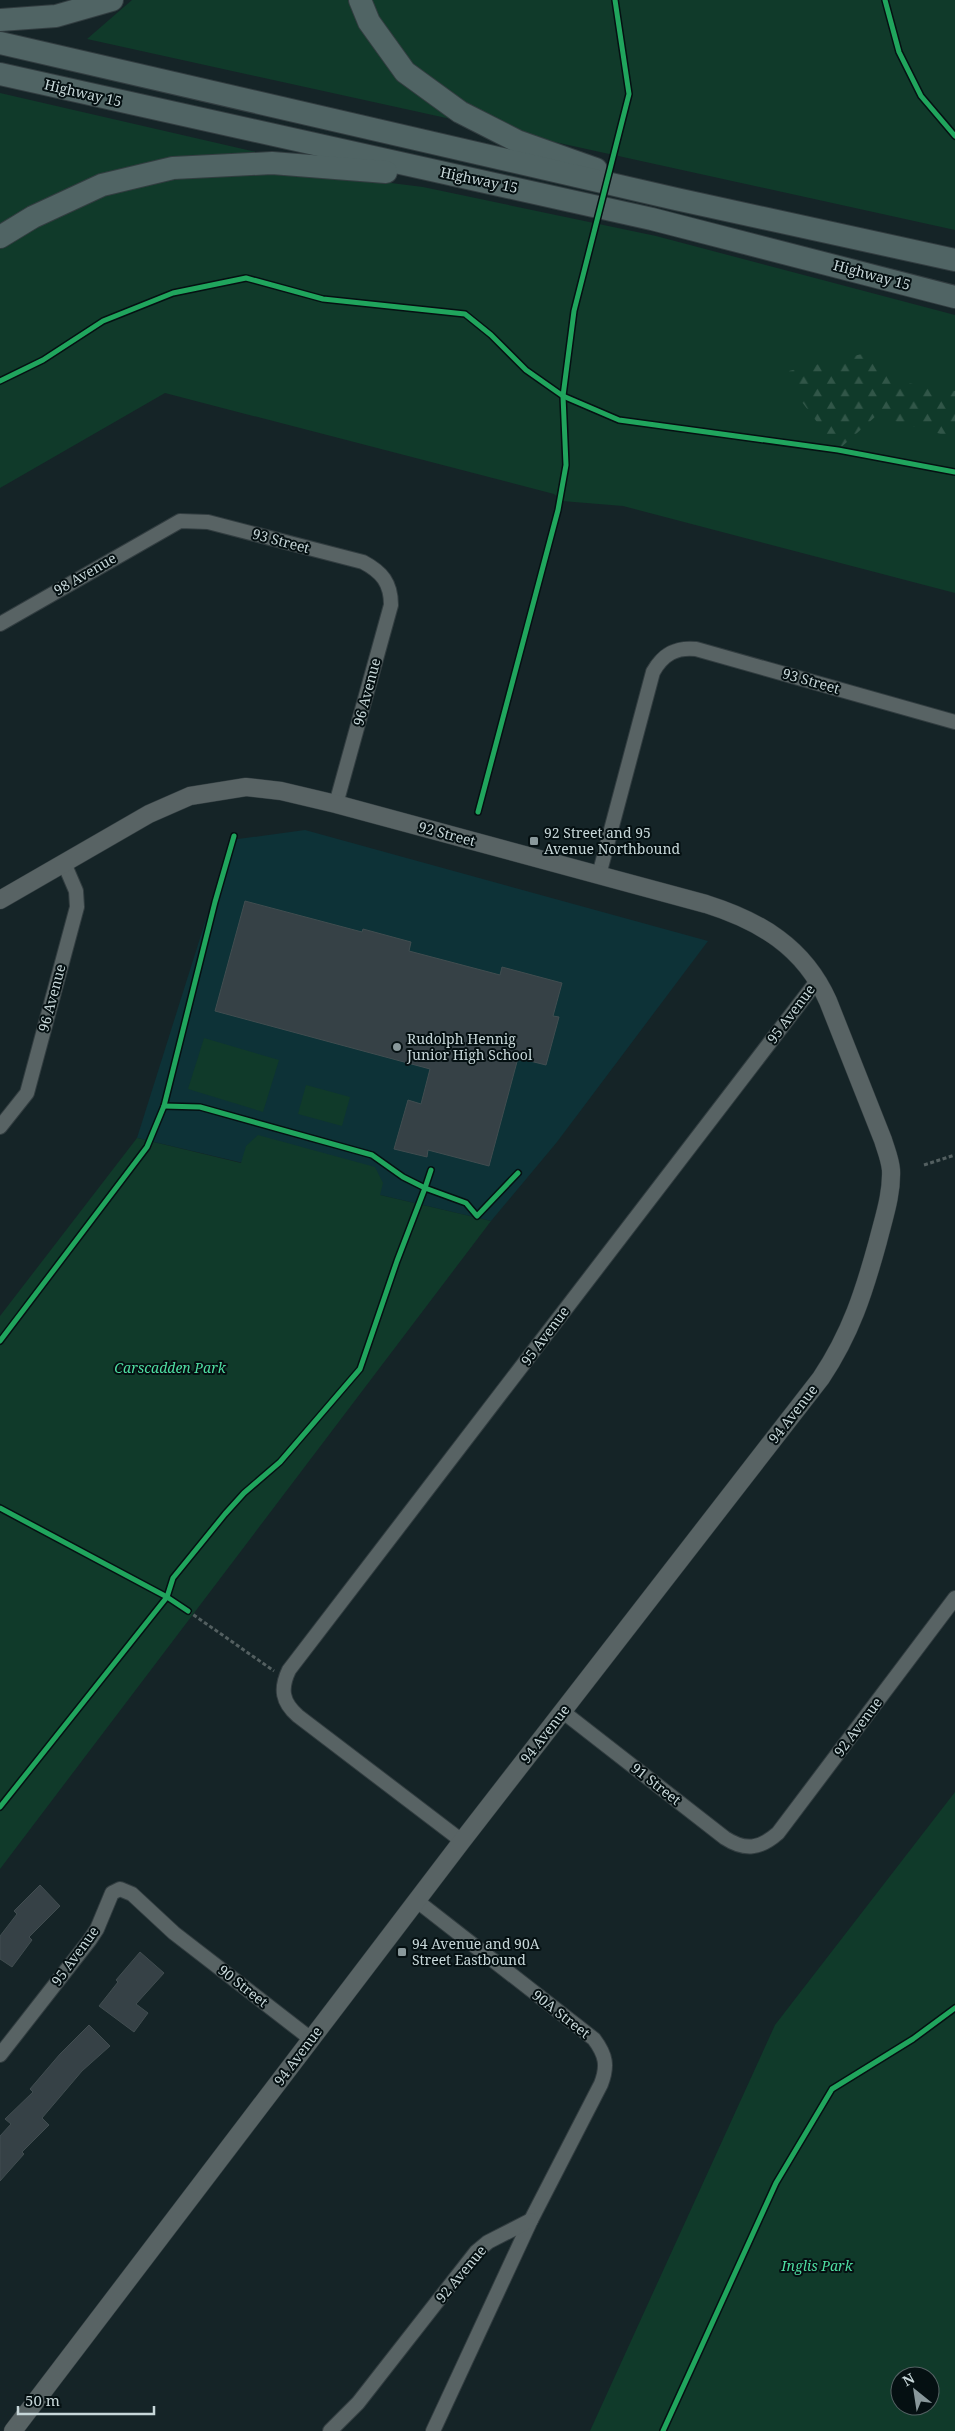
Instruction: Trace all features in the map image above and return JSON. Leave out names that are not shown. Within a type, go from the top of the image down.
[{"type":"main road","points":[[0,20],[7,22],[56,16],[112,0]]},
{"type":"main road","points":[[360,0],[369,22],[405,72],[460,112],[517,141],[676,199]]},
{"type":"main road","name":"Highway 15","points":[[0,43],[676,199],[955,260]]},
{"type":"main road","name":"Highway 15","points":[[0,74],[661,221],[955,297]]},
{"type":"main road","points":[[0,237],[33,217],[102,185],[173,168],[272,163],[503,185]]},
{"type":"street","name":"93 Street","points":[[171,525],[190,519],[208,522],[363,562],[374,568],[386,580]]},
{"type":"street","name":"98 Avenue","points":[[0,624],[171,525]]},
{"type":"street","name":"96 Avenue","points":[[336,804],[391,605],[390,588],[386,580]]},
{"type":"street","name":"93 Street","points":[[599,875],[653,672],[668,653],[687,648],[696,649],[955,722]]},
{"type":"street","name":"92 Street","points":[[0,900],[166,805],[211,791],[246,787],[265,789],[336,804],[706,904],[749,919],[763,927],[787,946],[817,981]]},
{"type":"street","name":"96 Avenue","points":[[0,1127],[27,1093],[77,907],[76,891],[64,863]]},
{"type":"street","name":"95 Avenue","points":[[462,1841],[298,1716],[290,1708],[283,1696],[285,1678],[289,1670],[817,981]]},
{"type":"street","name":"94 Avenue","points":[[13,2431],[462,1841],[821,1378],[836,1355],[858,1310],[890,1197],[891,1167],[883,1140],[828,1001],[817,981]]},
{"type":"street","name":"92 Avenue","points":[[753,1848],[766,1842],[778,1833],[955,1598]]},
{"type":"street","name":"91 Street","points":[[562,1711],[725,1838],[742,1847],[753,1848]]},
{"type":"street","name":"95 Avenue","points":[[0,2055],[97,1929],[110,1895],[116,1890],[128,1891],[174,1933]]},
{"type":"street","name":"90A Street","points":[[416,1902],[594,2039],[604,2056],[605,2073],[532,2220]]},
{"type":"street","name":"90 Street","points":[[174,1933],[311,2039]]},
{"type":"street","name":"92 Avenue","points":[[330,2431],[358,2403],[476,2252],[488,2242],[532,2220]]},
{"type":"street","points":[[433,2431],[532,2220]]},
{"type":"path","points":[[924,1165],[955,1155]]},
{"type":"path","points":[[181,1606],[285,1678]]},
{"type":"shaded area","name":"Rudolph Hennig Junior High School","points":[[305,830],[708,941],[557,1142],[491,1221],[137,1138],[231,840]]},
{"type":"green space","points":[[132,0],[955,0],[955,230],[87,39]]},
{"type":"green space","points":[[0,93],[273,156],[194,161],[0,232]]},
{"type":"green space","points":[[174,173],[319,174],[423,187],[656,236],[955,315],[955,593],[623,506],[562,501],[554,494],[165,393],[0,488],[0,249],[39,222],[60,211],[105,193]]},
{"type":"green space","points":[[862,354],[901,382],[955,391],[955,438],[876,416],[838,450],[796,394],[789,371]]},
{"type":"green space","points":[[204,1038],[279,1060],[263,1112],[188,1089]]},
{"type":"green space","points":[[306,1085],[350,1097],[342,1126],[298,1114]]},
{"type":"green space","name":"Carscadden Park","points":[[258,1135],[375,1167],[383,1183],[380,1195],[491,1221],[0,1869],[0,1316],[137,1138],[241,1163],[246,1146]]},
{"type":"green space","name":"Inglis Park","points":[[955,1792],[955,2431],[590,2431],[775,2025]]},
{"type":"building","name":"Rudolph Hennig Junior High School","points":[[245,901],[362,932],[363,929],[411,942],[409,951],[500,975],[502,967],[562,983],[553,1016],[559,1017],[546,1065],[518,1058],[489,1166],[428,1150],[427,1157],[394,1149],[408,1100],[421,1104],[430,1069],[215,1011]]},
{"type":"building","points":[[40,1885],[60,1906],[29,1937],[32,1940],[12,1967],[0,1959],[0,1936],[17,1914],[14,1911]]},
{"type":"building","points":[[140,1952],[164,1973],[136,2004],[148,2013],[134,2032],[99,2006],[118,1982],[116,1980]]},
{"type":"building","points":[[89,2025],[110,2046],[82,2071],[42,2118],[49,2125],[22,2152],[24,2154],[0,2181],[0,2136],[11,2124],[5,2119],[33,2092],[30,2089],[60,2054]]},
{"type":"cycle path","points":[[478,812],[558,510],[566,465],[563,396],[574,311],[629,94],[615,0]]},
{"type":"cycle path","points":[[885,0],[899,52],[921,96],[955,136]]},
{"type":"cycle path","points":[[0,381],[43,360],[103,321],[173,293],[246,278],[323,299],[465,314],[491,335],[526,370],[563,396],[619,420],[838,450],[955,472]]},
{"type":"cycle path","points":[[0,1341],[147,1147],[164,1106],[215,902],[234,836]]},
{"type":"cycle path","points":[[164,1106],[200,1107],[372,1155],[403,1177],[425,1188],[431,1170]]},
{"type":"cycle path","points":[[0,1807],[167,1597],[173,1578],[225,1514],[244,1493],[280,1462],[360,1369],[397,1261],[425,1188],[466,1203],[477,1216],[518,1173]]},
{"type":"cycle path","points":[[0,1508],[167,1597],[188,1611]]},
{"type":"cycle path","points":[[663,2431],[776,2183],[832,2089],[913,2039],[955,2008]]},
{"type":"place","name":"92 Street and 95 Avenue Northbound","points":[[534,841]]},
{"type":"place","name":"Rudolph Hennig Junior High School","points":[[397,1047]]},
{"type":"place","name":"94 Avenue and 90A Street Eastbound","points":[[402,1952]]}]
